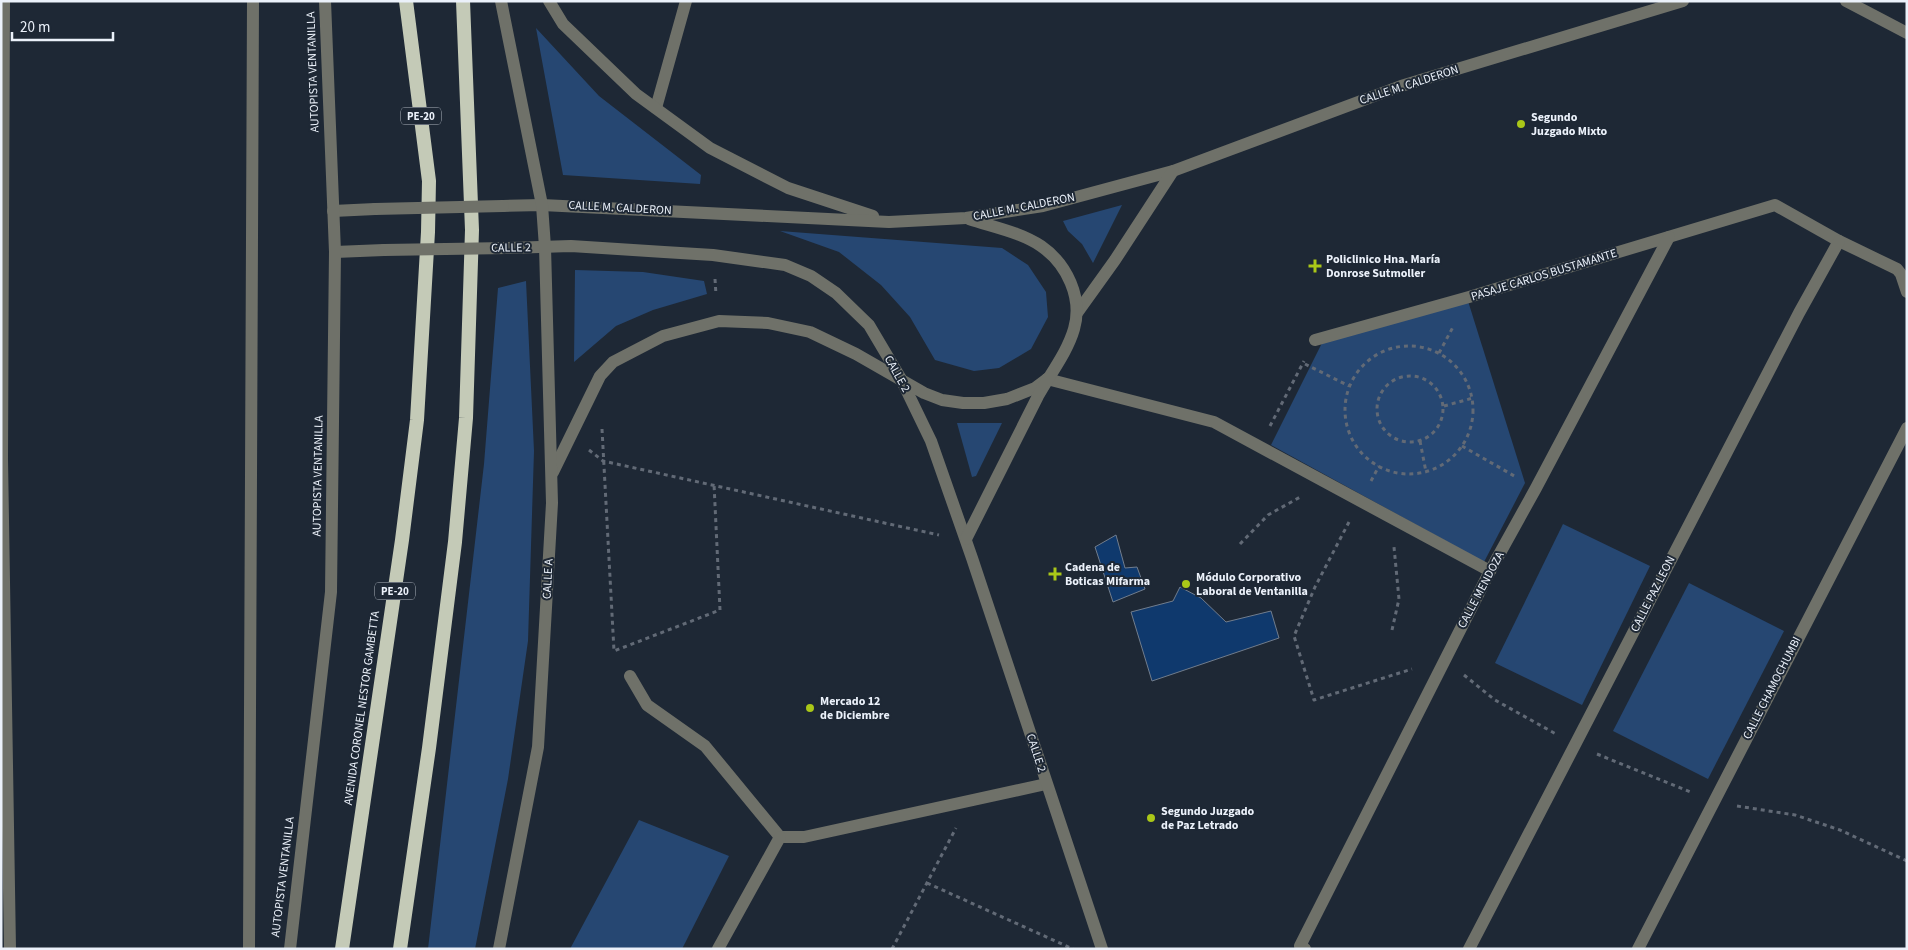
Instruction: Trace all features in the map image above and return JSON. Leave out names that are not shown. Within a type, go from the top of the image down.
[{"type":"highway","name":"AVENIDA CORONEL NESTOR GAMBETTA","points":[[342,949],[402,540],[417,420],[428,232],[429,181],[406,1]]},
{"type":"highway","points":[[400,949],[430,748],[455,542],[466,418],[472,230],[463,1]]},
{"type":"street","points":[[4,1],[2,459],[10,949]]},
{"type":"street","points":[[249,949],[253,1]]},
{"type":"street","name":"AUTOPISTA VENTANILLA","points":[[290,949],[331,592],[335,252],[325,1]]},
{"type":"street","points":[[501,1],[542,205]]},
{"type":"street","points":[[549,1],[563,24],[636,94],[710,148],[788,188],[889,222]]},
{"type":"street","points":[[656,108],[686,1]]},
{"type":"street","name":"CALLE M. CALDERON","points":[[334,211],[542,205],[889,222],[966,218],[1043,206],[1173,172],[1401,86],[1683,1]]},
{"type":"street","points":[[1846,1],[1907,32]]},
{"type":"street","points":[[1077,313],[1115,260],[1173,172]]},
{"type":"street","name":"CALLE A","points":[[499,949],[538,747],[552,503],[545,247],[542,205]]},
{"type":"street","name":"PASAJE CARLOS BUSTAMANTE","points":[[1315,340],[1469,297],[1771,206],[1778,206],[1839,241]]},
{"type":"street","points":[[966,218],[1015,234],[1040,246],[1051,255],[1071,282],[1076,296],[1077,313],[1067,346],[1047,379],[966,539]]},
{"type":"street","name":"CALLE MENDOZA","points":[[1302,947],[1490,571],[1669,237]]},
{"type":"street","points":[[1839,241],[1897,269],[1902,274],[1907,292]]},
{"type":"street","name":"CALLE PAZ LEON","points":[[1469,949],[1799,313],[1839,241]]},
{"type":"street","name":"CALLE 2","points":[[335,252],[571,246],[713,255],[784,265],[811,276],[836,293],[869,325],[901,379],[931,441],[966,539],[1102,949]]},
{"type":"street","points":[[552,474],[600,376],[613,362],[663,336],[719,321],[768,323],[810,332],[856,354],[924,393],[942,400],[984,403],[1021,395],[1047,379]]},
{"type":"street","points":[[1047,379],[1214,422],[1490,571]]},
{"type":"street","name":"CALLE CHAMOCHUMBI","points":[[1638,949],[1907,428]]},
{"type":"street","points":[[630,676],[647,705],[704,746],[780,837]]},
{"type":"street","points":[[780,837],[804,837],[1046,784]]},
{"type":"street","points":[[718,949],[780,837]]},
{"type":"path","points":[[715,278],[716,295]]},
{"type":"path","points":[[1259,446],[1315,340]]},
{"type":"path","points":[[1404,346],[1422,347],[1438,353],[1454,364],[1466,379],[1473,398],[1474,417],[1469,436],[1444,465],[1426,472],[1409,475],[1391,472],[1361,453],[1351,438],[1346,421],[1345,404],[1349,386],[1358,371],[1371,358],[1386,350],[1404,346]]},
{"type":"path","points":[[1303,362],[1349,386]]},
{"type":"path","points":[[1406,376],[1419,376],[1431,383],[1439,392],[1444,406],[1443,417],[1438,428],[1430,436],[1420,441],[1406,442],[1392,438],[1382,428],[1376,415],[1377,401],[1382,389],[1393,380],[1406,376]]},
{"type":"path","points":[[1444,406],[1473,398]]},
{"type":"path","points":[[602,427],[614,651],[720,610],[714,484]]},
{"type":"path","points":[[1420,441],[1426,472]]},
{"type":"path","points":[[1462,446],[1536,488]]},
{"type":"path","points":[[587,448],[603,461],[714,484],[942,536]]},
{"type":"path","points":[[1379,466],[1315,587],[1294,636],[1314,700],[1444,660],[1495,700],[1575,744],[1714,801],[1795,815],[1840,830],[1907,861]]},
{"type":"path","points":[[1240,544],[1268,515],[1314,490],[1323,481]]},
{"type":"path","points":[[1392,630],[1399,599],[1393,550],[1400,523]]},
{"type":"path","points":[[892,949],[957,826]]},
{"type":"path","points":[[926,884],[1073,949]]},
{"type":"shaded area","points":[[536,28],[599,96],[701,175],[700,184],[563,175]]},
{"type":"shaded area","points":[[1122,205],[1093,263],[1082,244],[1068,231],[1063,221]]},
{"type":"shaded area","points":[[780,231],[1002,248],[1028,265],[1046,292],[1048,317],[1031,349],[999,368],[974,371],[935,360],[910,317],[881,285],[839,252]]},
{"type":"shaded area","points":[[575,270],[643,272],[704,281],[707,294],[653,310],[616,326],[574,362]]},
{"type":"shaded area","points":[[526,281],[534,451],[528,641],[508,779],[475,949],[428,949],[484,464],[498,288]]},
{"type":"shaded area","points":[[1468,301],[1525,483],[1484,562],[1271,445],[1323,341]]},
{"type":"shaded area","points":[[957,423],[1002,423],[976,476],[972,477]]},
{"type":"shaded area","points":[[1563,524],[1650,566],[1582,705],[1495,663]]},
{"type":"shaded area","points":[[1689,583],[1784,631],[1708,779],[1613,731]]},
{"type":"shaded area","points":[[639,820],[729,856],[682,949],[570,949]]},
{"type":"building","points":[[1116,535],[1125,568],[1137,567],[1145,589],[1113,602],[1095,547]]},
{"type":"building","points":[[1180,587],[1201,598],[1226,622],[1271,611],[1279,638],[1152,681],[1131,612],[1173,601]]},
{"type":"place","name":"Segundo Juzgado Mixto","points":[[1521,124]]},
{"type":"place","name":"Policlinico Hna. María Donrose Sutmoller","points":[[1315,266]]},
{"type":"place","name":"Cadena de Boticas Mifarma","points":[[1055,574]]},
{"type":"place","name":"Módulo Corporativo Laboral de Ventanilla","points":[[1186,584]]},
{"type":"place","name":"Mercado 12 de Diciembre","points":[[810,708]]},
{"type":"place","name":"Segundo Juzgado de Paz Letrado","points":[[1151,818]]}]
